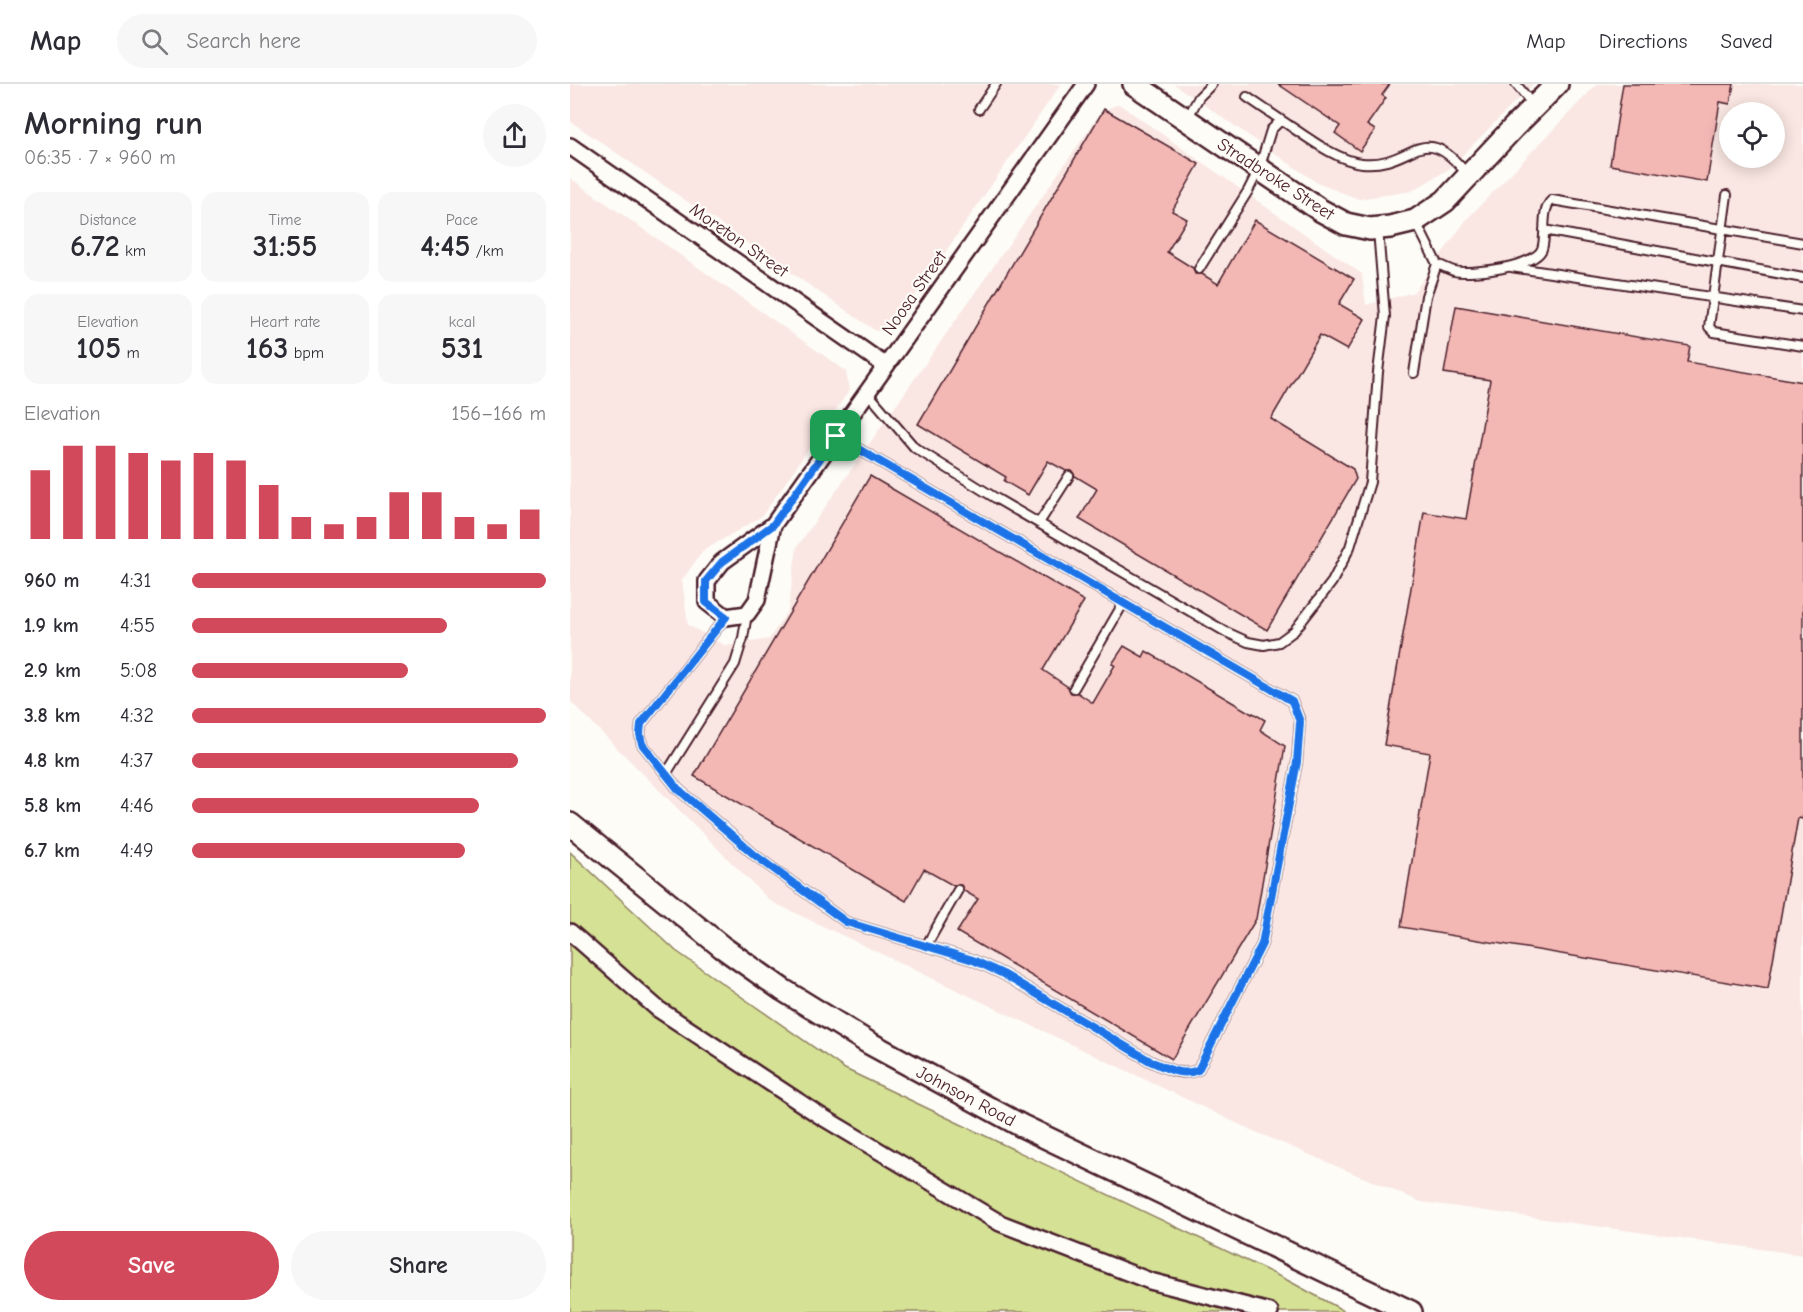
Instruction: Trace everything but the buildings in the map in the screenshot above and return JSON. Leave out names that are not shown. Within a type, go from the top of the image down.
[{"type":"main road","name":"Stradbroke Street","points":[[1134,84],[1320,210],[1346,225],[1370,229],[1415,221],[1445,201],[1557,84]]},
{"type":"main road","name":"Johnson Road","points":[[570,824],[722,948],[783,990],[869,1043],[1022,1126],[1405,1308],[1423,1312]]},
{"type":"street","name":"Noosa Street","points":[[726,617],[706,602],[706,581],[722,562],[773,525],[1086,84]]},
{"type":"street","name":"Moreton Street","points":[[570,147],[886,366]]},
{"type":"street","name":"Noosa Street","points":[[747,614],[757,600],[773,525]]},
{"type":"street","points":[[726,617],[747,614]]},
{"type":"street","points":[[570,932],[658,1009],[819,1115],[1000,1222],[1150,1281],[1270,1312]]},
{"type":"lane","points":[[978,109],[996,84]]},
{"type":"lane","points":[[1186,120],[1199,98],[1212,84]]},
{"type":"lane","points":[[1517,84],[1534,106]]},
{"type":"lane","points":[[1247,97],[1344,159],[1362,163],[1389,160],[1423,146],[1438,147],[1452,156],[1468,176]]},
{"type":"lane","points":[[1199,269],[1248,191],[1259,169],[1271,130],[1281,120]]},
{"type":"lane","points":[[1727,195],[1712,297],[1709,327],[1711,331],[1803,346]]},
{"type":"lane","points":[[1415,221],[1437,264],[1454,271],[1473,272],[1536,258],[1542,250],[1547,206],[1552,200],[1803,243]]},
{"type":"lane","points":[[867,392],[915,448],[1226,632],[1248,642],[1264,645],[1278,642],[1294,631],[1332,582],[1350,547],[1370,482],[1378,372],[1385,316],[1378,228]]},
{"type":"lane","points":[[1544,230],[1803,278]]},
{"type":"lane","points":[[1414,372],[1426,296],[1437,264]]},
{"type":"lane","points":[[1507,266],[1803,311]]},
{"type":"lane","points":[[726,617],[641,724],[642,744],[678,789],[756,856],[846,922],[973,960],[1003,974],[1150,1061],[1174,1071],[1189,1074],[1198,1070],[1262,944],[1297,762],[1300,722],[1292,701],[836,436]]},
{"type":"lane","points":[[1039,523],[1069,476]]},
{"type":"lane","points":[[1074,688],[1124,602]]},
{"type":"lane","points":[[666,774],[735,664],[747,614]]},
{"type":"lane","points":[[926,946],[958,890]]},
{"type":"shaded area","points":[[570,84],[1061,84],[893,328],[876,331],[570,121]]},
{"type":"shaded area","points":[[1174,84],[1533,84],[1449,169],[1412,191],[1359,199],[1319,184]]},
{"type":"shaded area","points":[[1597,84],[1803,84],[1803,1255],[1421,1202],[1251,1130],[770,901],[570,701],[570,178],[846,371],[849,391],[762,516],[703,551],[682,580],[688,625],[726,646],[769,639],[788,610],[797,547],[1102,111],[1119,104],[1362,274],[1366,305],[1414,292],[1467,219]]},
{"type":"green space","points":[[570,852],[676,951],[845,1069],[1287,1280],[1346,1312],[570,1312]]},
{"type":"route","points":[[836,436],[1292,701],[1300,722],[1297,762],[1262,944],[1198,1070],[1189,1074],[1174,1071],[1150,1061],[1003,974],[973,960],[846,922],[756,856],[678,789],[642,744],[641,724],[726,617],[706,602],[706,581],[722,562],[773,525],[836,436]]}]
